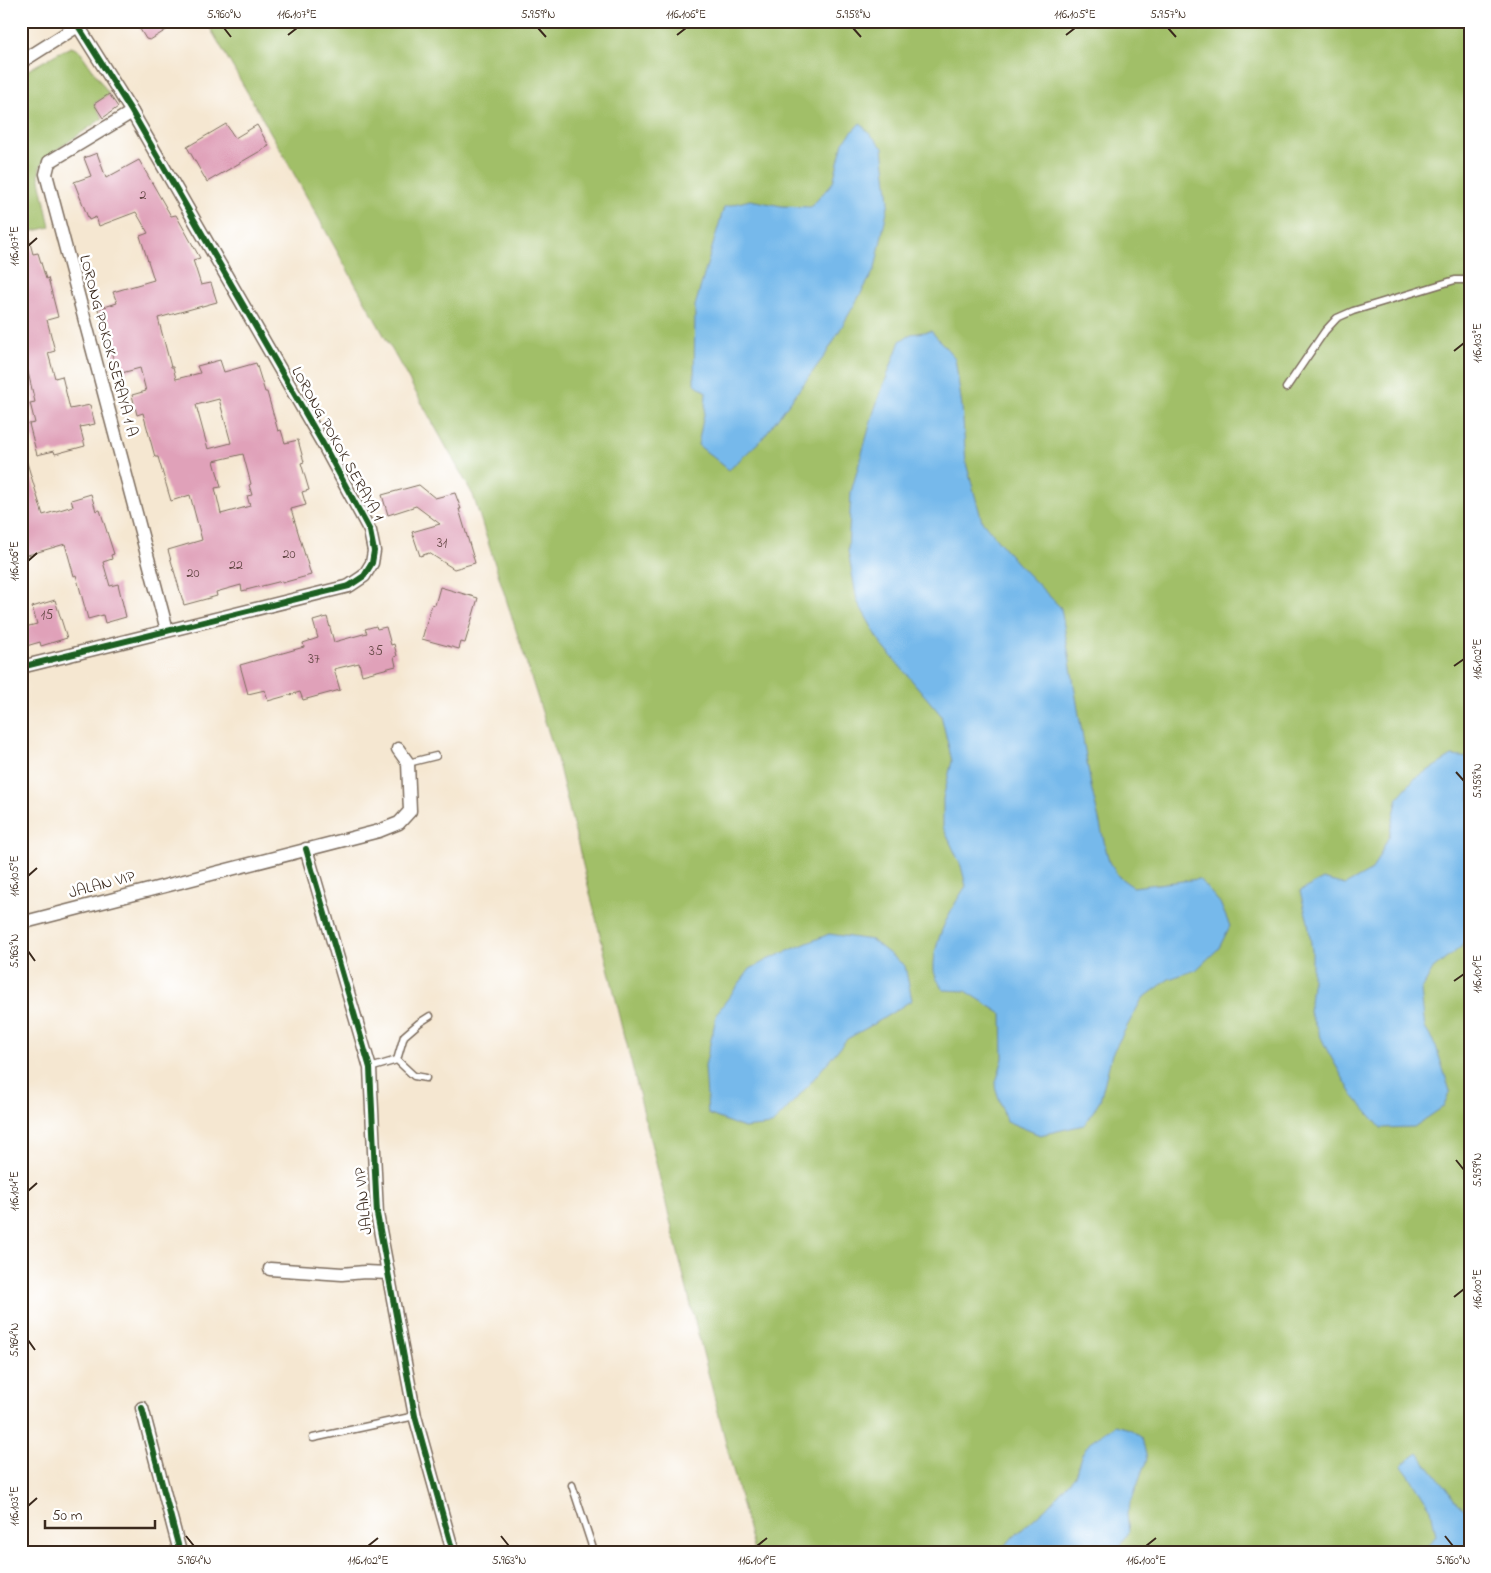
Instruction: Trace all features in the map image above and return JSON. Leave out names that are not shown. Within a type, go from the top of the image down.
[{"type":"street","points":[[21,62],[77,24]]},
{"type":"street","name":"LORONG POKOK SERAYA 1","points":[[21,668],[349,586],[364,576],[372,563],[374,551],[370,531],[322,442],[132,112],[77,24]]},
{"type":"street","name":"LORONG POKOK SERAYA 1 A","points":[[132,112],[49,162],[46,174],[167,630]]},
{"type":"street","points":[[306,849],[379,831],[399,823],[410,812],[408,764],[398,749]]},
{"type":"street","name":"JALAN VIP","points":[[21,923],[306,849],[370,1068],[377,1214],[415,1416],[453,1552]]},
{"type":"street","points":[[270,1269],[342,1274],[388,1273]]},
{"type":"street","points":[[142,1408],[180,1552]]},
{"type":"lane","points":[[1286,388],[1325,331],[1337,318],[1353,311],[1455,280],[1470,280]]},
{"type":"lane","points":[[408,764],[436,756]]},
{"type":"lane","points":[[397,1060],[404,1036],[430,1016]]},
{"type":"lane","points":[[370,1068],[397,1060]]},
{"type":"lane","points":[[397,1060],[414,1076],[426,1078]]},
{"type":"lane","points":[[313,1438],[415,1416]]},
{"type":"lane","points":[[572,1485],[594,1552]]},
{"type":"green space","points":[[206,21],[1470,21],[1470,1552],[754,1552],[694,1318],[557,759],[473,495],[279,147]]},
{"type":"green space","points":[[71,47],[79,50],[109,94],[94,104],[103,118],[46,157],[40,167],[39,175],[50,227],[21,234],[21,74]]},
{"type":"water","points":[[860,123],[883,148],[889,201],[875,269],[826,354],[762,439],[729,470],[698,445],[705,409],[706,392],[694,383],[695,306],[724,207],[750,200],[782,206],[811,207],[833,182],[843,142]]},
{"type":"water","points":[[931,331],[955,358],[962,406],[966,463],[982,521],[1016,562],[1061,608],[1091,786],[1109,862],[1119,877],[1133,887],[1199,879],[1220,903],[1230,926],[1219,948],[1196,970],[1169,979],[1142,999],[1112,1054],[1100,1101],[1084,1125],[1040,1135],[1006,1121],[995,1086],[1003,1058],[1002,1014],[966,991],[943,990],[935,974],[934,958],[936,947],[944,925],[966,886],[961,866],[943,827],[943,798],[952,761],[941,715],[882,645],[857,601],[848,551],[851,492],[874,411],[900,341],[911,334]]},
{"type":"water","points":[[1452,756],[1470,758],[1470,931],[1461,947],[1433,969],[1421,991],[1425,1028],[1436,1046],[1450,1091],[1443,1107],[1414,1127],[1381,1128],[1352,1094],[1327,1050],[1309,1012],[1312,984],[1312,951],[1308,922],[1300,891],[1323,879],[1345,885],[1372,870],[1389,836],[1398,797],[1414,779]]},
{"type":"water","points":[[829,934],[872,940],[905,966],[912,1000],[847,1039],[772,1125],[744,1128],[708,1114],[705,1066],[717,1013],[750,969]]},
{"type":"water","points":[[1115,1425],[1130,1429],[1142,1438],[1147,1459],[1127,1513],[1129,1532],[1120,1546],[1109,1552],[997,1552],[1046,1508],[1075,1476],[1081,1456],[1091,1441]]},
{"type":"water","points":[[1418,1453],[1470,1518],[1470,1552],[1422,1552],[1436,1536],[1431,1509],[1401,1465]]},
{"type":"building","points":[[135,21],[181,21],[150,40],[146,39]]},
{"type":"building","points":[[109,94],[118,107],[103,118],[94,104]]},
{"type":"building","points":[[226,124],[235,138],[257,125],[269,146],[207,182],[187,147]]},
{"type":"building","points":[[97,153],[106,178],[139,160],[171,216],[176,215],[200,258],[193,260],[201,285],[211,283],[217,302],[158,318],[171,367],[173,367],[176,379],[200,373],[197,366],[220,360],[224,372],[256,363],[265,392],[267,392],[278,431],[281,430],[285,443],[298,440],[304,462],[301,463],[309,490],[302,492],[306,505],[291,509],[311,575],[242,591],[241,585],[216,592],[217,596],[184,605],[168,550],[202,540],[190,495],[171,501],[158,457],[155,457],[143,413],[137,415],[132,395],[146,391],[140,368],[118,374],[98,309],[117,303],[113,292],[154,280],[140,236],[148,233],[136,212],[99,226],[96,217],[89,220],[74,182],[91,176],[84,158]],"holes":[[[219,399],[231,443],[208,449],[196,405]],[[243,454],[251,484],[249,485],[252,495],[247,496],[250,506],[221,514],[215,488],[221,487],[214,461]]]},
{"type":"building","points":[[25,225],[33,254],[38,253],[46,279],[48,278],[58,317],[47,320],[55,351],[48,353],[55,378],[62,376],[70,409],[90,405],[95,424],[80,427],[85,446],[55,454],[54,451],[37,455],[29,424],[35,423],[30,403],[35,402],[27,368],[21,370],[21,226]]},
{"type":"building","points":[[21,453],[24,453],[43,515],[73,506],[71,500],[91,494],[96,511],[100,510],[114,554],[111,555],[112,559],[103,562],[110,586],[118,584],[126,617],[105,623],[103,615],[88,619],[65,544],[21,557]]},
{"type":"building","points":[[419,485],[435,498],[455,493],[475,563],[454,569],[429,553],[420,556],[412,532],[440,524],[416,506],[388,515],[382,495]]},
{"type":"building","points":[[440,587],[478,598],[465,643],[461,642],[459,649],[422,639],[432,604],[435,605]]},
{"type":"building","points":[[55,600],[67,638],[41,646],[40,642],[23,647],[21,628],[37,624],[32,607]]},
{"type":"building","points":[[327,617],[334,642],[367,633],[365,629],[376,626],[377,629],[386,627],[391,645],[394,644],[397,656],[394,657],[396,666],[362,675],[359,663],[334,669],[340,690],[303,700],[300,692],[268,701],[265,690],[248,694],[240,665],[304,647],[303,643],[318,638],[313,621]]},
{"type":"cycle path","points":[[21,667],[349,586],[364,576],[372,563],[374,551],[370,531],[322,442],[132,112],[75,21]]},
{"type":"cycle path","points":[[306,849],[370,1068],[377,1214],[415,1416],[453,1552]]},
{"type":"cycle path","points":[[142,1408],[180,1552]]}]
